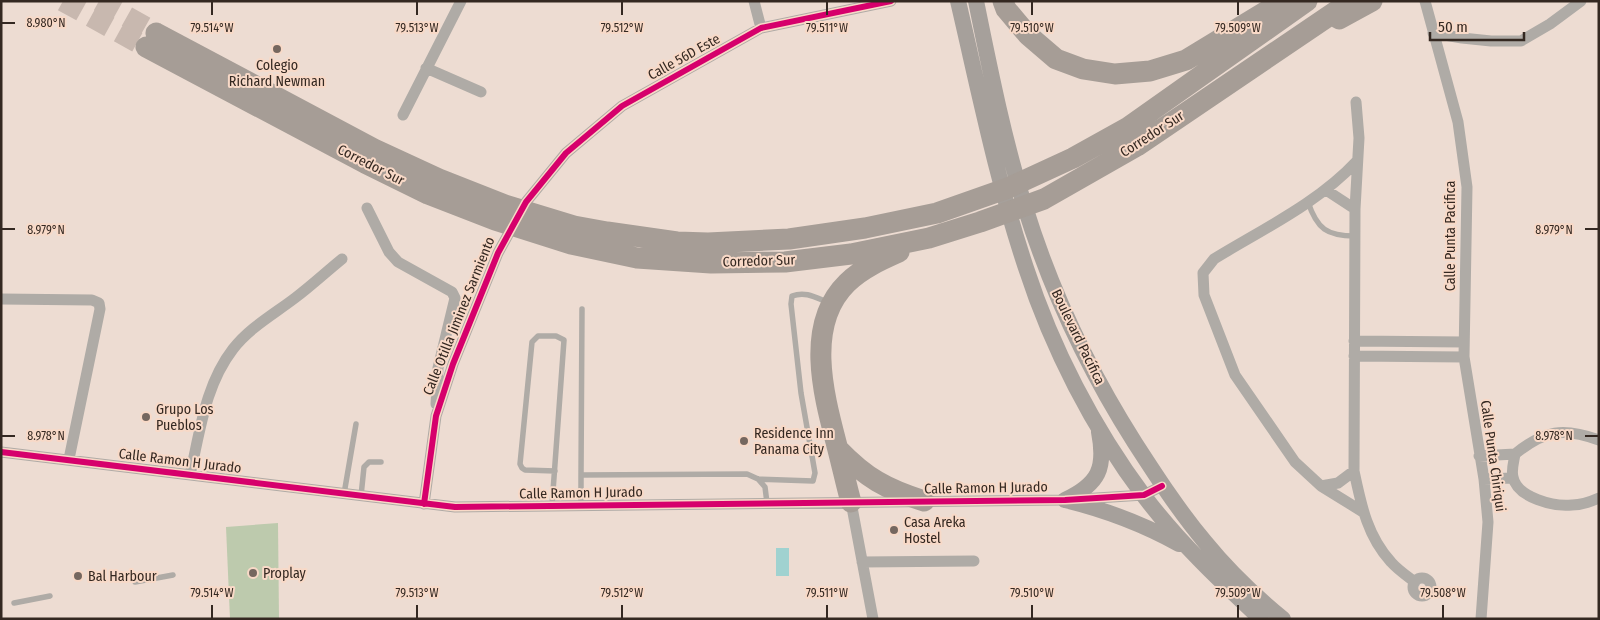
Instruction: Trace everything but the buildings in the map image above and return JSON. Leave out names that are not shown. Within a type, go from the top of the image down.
[{"type":"highway","points":[[1003,1],[1006,9],[1028,35],[1056,59],[1083,69],[1115,74],[1150,71],[1186,60],[1283,1]]},
{"type":"highway","name":"Corredor Sur","points":[[1307,1],[1127,128],[1073,158],[1008,188],[937,213],[865,228],[789,239],[708,243],[677,242],[574,226],[505,205],[439,179],[374,149],[151,40],[365,163],[428,194],[495,220],[571,244],[637,258],[711,263],[784,262],[851,254],[929,238],[1044,199],[1137,146],[1350,1]]},
{"type":"highway","points":[[1277,52],[1372,1]]},
{"type":"highway","points":[[851,502],[829,415],[820,358],[823,328],[832,304],[847,283],[874,264],[929,238]]},
{"type":"highway","points":[[838,448],[856,467],[876,482],[924,501]]},
{"type":"street","points":[[402,115],[461,1]]},
{"type":"street","points":[[754,1],[761,28]]},
{"type":"street","name":"Calle 56D Este","points":[[526,202],[566,153],[622,106],[761,28],[891,1]]},
{"type":"street","name":"Boulevard Pacífica","points":[[958,1],[1054,290],[1082,351],[1120,420],[1162,486],[1205,542],[1264,603],[1283,619]]},
{"type":"street","name":"Boulevard Pacífica","points":[[976,1],[994,159],[1026,268],[1039,304],[1077,389],[1144,496],[1187,548],[1261,619]]},
{"type":"street","name":"Calle Punta Pacifica","points":[[1425,1],[1458,122],[1467,186],[1464,357]]},
{"type":"street","points":[[1433,33],[1491,41],[1521,41],[1550,24],[1581,1]]},
{"type":"street","points":[[426,68],[481,92]]},
{"type":"street","points":[[1356,102],[1359,138],[1354,236],[1354,471],[1363,512],[1374,540],[1392,563],[1415,582]]},
{"type":"street","points":[[1357,161],[1344,176],[1326,190],[1214,259],[1202,274],[1204,295],[1234,375],[1295,462],[1321,486],[1363,512]]},
{"type":"street","points":[[1326,190],[1355,209]]},
{"type":"street","name":"Calle Otilla Jiminez Sarmiento","points":[[424,504],[436,416],[453,364],[498,253],[526,202]]},
{"type":"street","points":[[367,208],[389,252],[398,262],[452,292],[455,298],[438,368],[436,416]]},
{"type":"street","points":[[190,475],[209,394],[224,362],[233,348],[246,334],[295,298],[342,259]]},
{"type":"street","points":[[1,298],[92,300],[99,302],[100,309],[69,459]]},
{"type":"street","points":[[1354,341],[1464,342]]},
{"type":"street","points":[[1354,356],[1464,357]]},
{"type":"street","name":"Calle Punta Chiriqui","points":[[1464,357],[1484,479],[1488,522],[1481,619]]},
{"type":"street","points":[[1066,500],[1084,490],[1096,478],[1102,464],[1102,448],[1098,425]]},
{"type":"street","points":[[1479,456],[1515,454],[1533,440],[1554,432],[1577,432],[1599,440]]},
{"type":"street","name":"Calle Ramon H Jurado","points":[[1,452],[455,508],[552,505],[1066,500],[1144,496],[1162,486]]},
{"type":"street","points":[[1515,454],[1513,478],[1516,486],[1538,500],[1554,505],[1571,506],[1588,503],[1599,498]]},
{"type":"street","points":[[1321,486],[1338,483],[1354,471]]},
{"type":"street","points":[[1484,479],[1513,478]]},
{"type":"street","points":[[1066,500],[1099,508],[1131,520],[1187,548]]},
{"type":"street","points":[[851,502],[873,619]]},
{"type":"street","points":[[862,562],[974,561]]},
{"type":"lane","points":[[1308,202],[1313,218],[1324,229],[1338,236],[1354,236]]},
{"type":"lane","points":[[581,475],[747,474],[758,479],[812,482],[815,473],[790,314],[792,296],[796,294],[809,294],[832,304]]},
{"type":"lane","points":[[581,505],[582,309]]},
{"type":"lane","points":[[552,505],[555,470],[564,340],[556,336],[538,336],[532,342],[520,464],[525,470],[555,470]]},
{"type":"lane","points":[[344,494],[356,424]]},
{"type":"lane","points":[[361,496],[364,467],[369,462],[381,462]]},
{"type":"lane","points":[[758,479],[765,487],[767,503]]},
{"type":"lane","points":[[135,582],[173,575]]},
{"type":"lane","points":[[14,603],[50,596]]},
{"type":"green space","name":"Proplay","points":[[278,523],[279,619],[230,619],[226,527]]},
{"type":"water","points":[[776,548],[789,548],[789,576],[776,576]]},
{"type":"tunnel","points":[[63,1],[146,47]]},
{"type":"tunnel","points":[[99,1],[156,33]]},
{"type":"cycle path","points":[[424,504],[436,416],[453,364],[498,253],[526,202],[566,153],[622,106],[761,28],[891,1]]},
{"type":"cycle path","points":[[1,452],[455,507],[1065,500],[1144,495],[1162,486]]},
{"type":"place","name":"Colegio Richard Newman","points":[[277,49]]},
{"type":"place","name":"Grupo Los Pueblos","points":[[146,417]]},
{"type":"place","name":"Residence Inn Panama City","points":[[744,441]]},
{"type":"place","name":"Casa Areka Hostel","points":[[894,530]]},
{"type":"place","name":"Proplay","points":[[253,573]]},
{"type":"place","name":"Bal Harbour","points":[[78,576]]}]
